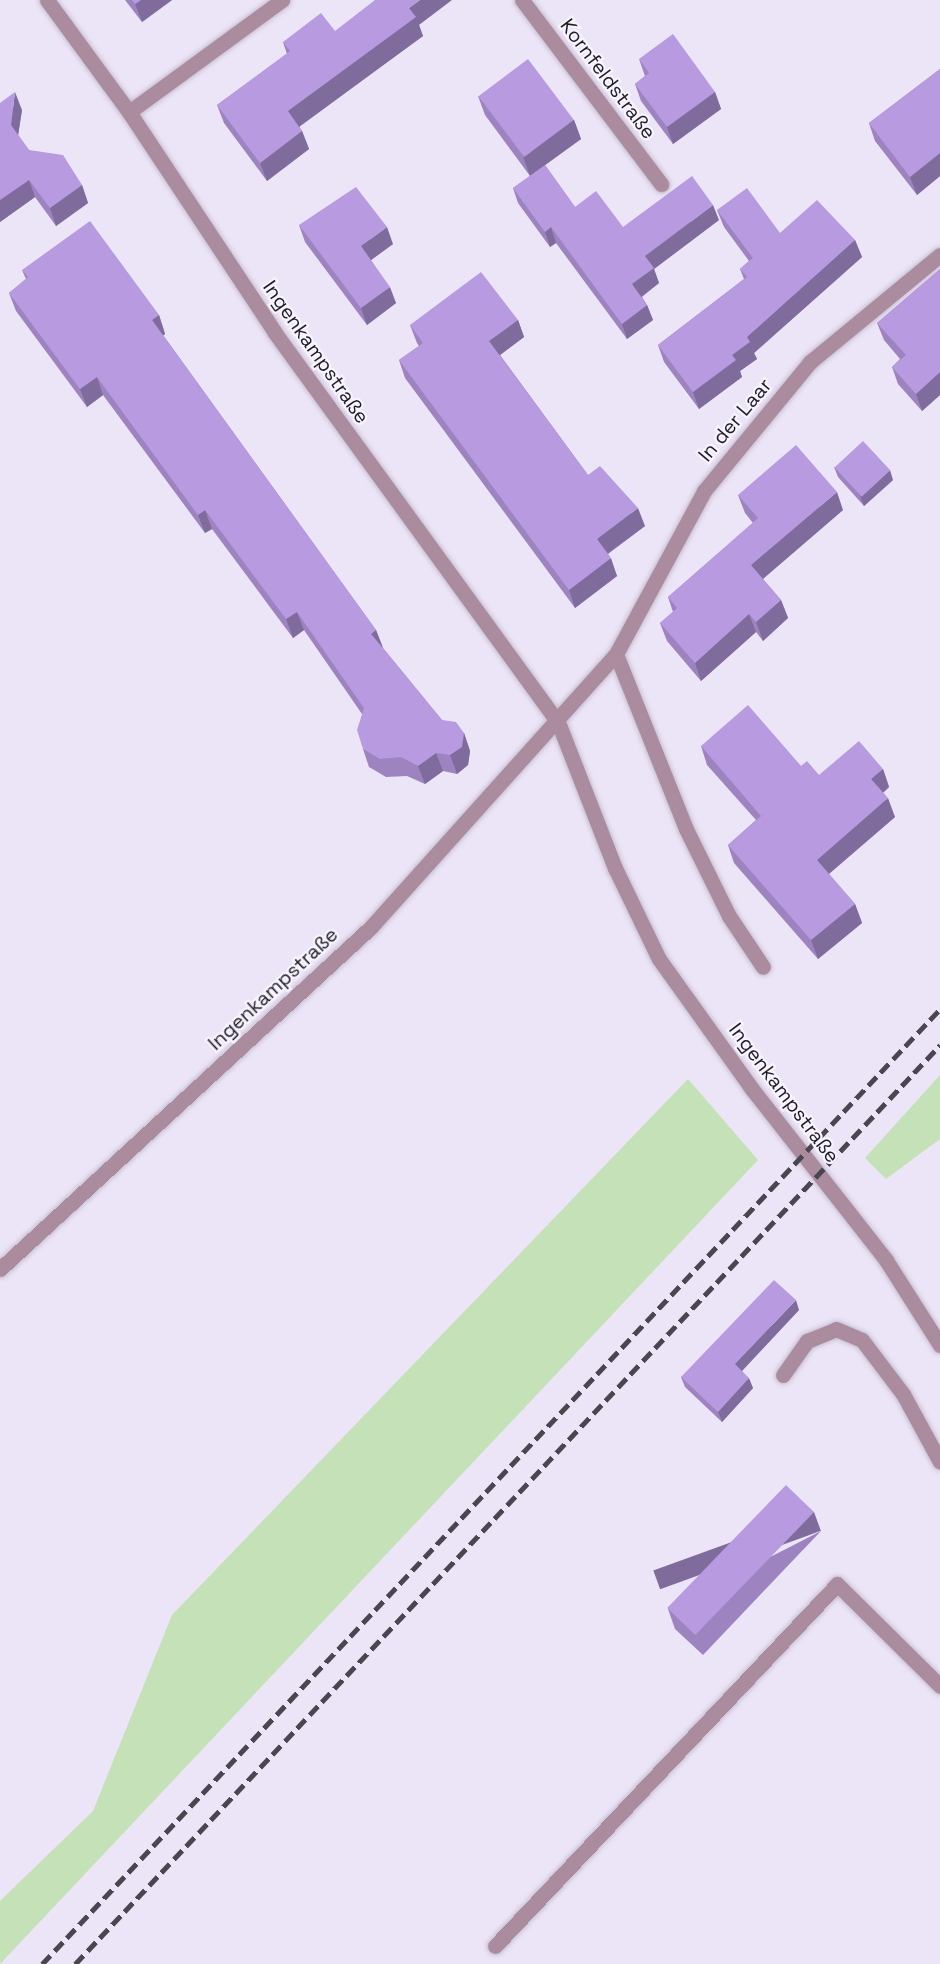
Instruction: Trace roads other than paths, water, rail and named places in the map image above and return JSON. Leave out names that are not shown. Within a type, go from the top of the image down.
[{"type":"street","name":"Ingenkampstraße","points":[[46,0],[129,112],[275,333],[558,723],[659,959],[752,1089],[886,1260],[940,1345]]},
{"type":"street","points":[[129,112],[282,0]]},
{"type":"street","name":"Kornfeldstraße","points":[[522,0],[661,184]]},
{"type":"street","name":"In der Laar","points":[[558,723],[616,654],[704,491],[810,363],[940,255]]},
{"type":"street","points":[[616,654],[686,830],[729,916],[763,967]]},
{"type":"street","name":"Ingenkampstraße","points":[[0,1269],[371,927],[558,723]]},
{"type":"street","points":[[783,1375],[807,1341],[836,1329],[862,1340],[903,1394],[940,1462]]},
{"type":"street","points":[[495,1946],[837,1584],[940,1686]]},
{"type":"railway","points":[[42,1964],[940,1009]]},
{"type":"railway","points":[[75,1964],[940,1045]]}]
